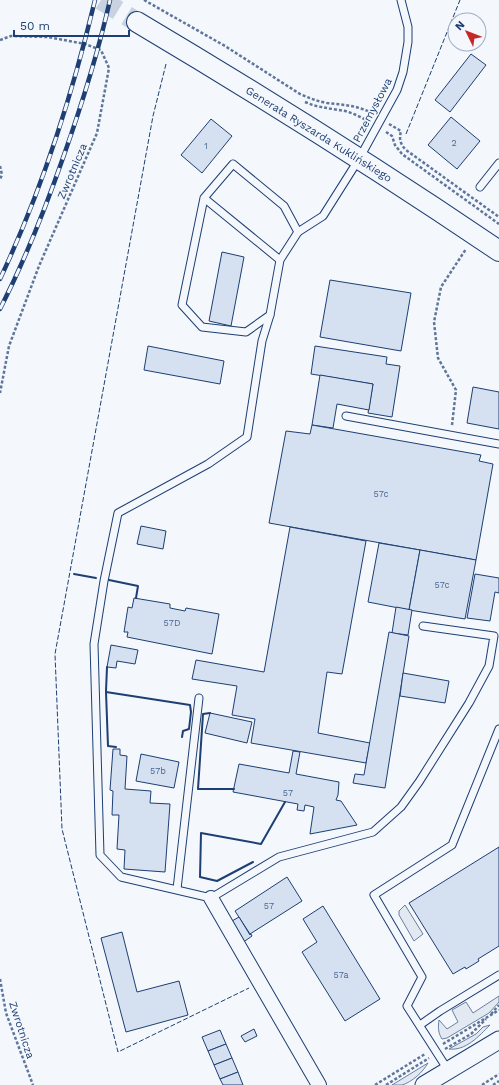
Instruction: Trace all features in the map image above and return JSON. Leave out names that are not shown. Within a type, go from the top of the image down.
[{"type":"main road","name":"Generała Ryszarda Kuklińskiego","points":[[137,22],[218,70],[359,159],[499,251]]},
{"type":"street","points":[[211,898],[320,1085]]},
{"type":"street","points":[[424,1085],[499,1040]]},
{"type":"lane","name":"Przemysłowa","points":[[298,232],[323,216],[359,159],[397,90],[406,59],[408,42],[408,27],[401,0]]},
{"type":"lane","points":[[480,187],[499,163]]},
{"type":"lane","points":[[270,315],[246,332],[202,327],[182,305],[204,198],[233,164],[284,206],[298,232],[280,260],[270,315],[262,341],[247,437],[208,464],[118,513],[104,581],[94,644],[100,855],[121,877],[211,898],[279,857],[373,832],[401,807],[419,782],[468,704],[489,666],[494,636],[423,626]]},
{"type":"lane","points":[[204,198],[280,260]]},
{"type":"lane","points":[[346,416],[499,444]]},
{"type":"lane","points":[[177,889],[199,698]]},
{"type":"lane","points":[[448,1070],[407,1006],[422,977],[374,895],[452,845],[499,729]]},
{"type":"lane","points":[[420,1025],[499,975]]},
{"type":"path","points":[[144,0],[226,46],[300,94],[326,103],[357,106],[382,119],[400,131],[400,142],[406,150],[499,217]]},
{"type":"path","name":"Zwrotnicza","points":[[0,40],[11,36],[48,37],[85,44],[101,50],[109,68],[97,133],[39,266],[10,346],[0,393]]},
{"type":"path","points":[[303,101],[354,114],[392,136],[402,154],[499,224]]},
{"type":"path","points":[[0,166],[2,175],[0,179]]},
{"type":"path","points":[[451,436],[456,390],[438,358],[434,322],[441,287],[475,235]]},
{"type":"path","name":"Zwrotnicza","points":[[0,979],[6,1013],[33,1085]]},
{"type":"path","points":[[482,1085],[499,1074]]},
{"type":"path","points":[[493,1085],[499,1082]]},
{"type":"shaded area","points":[[405,905],[423,934],[414,941],[399,915],[399,911]]},
{"type":"shaded area","points":[[499,996],[499,1002],[489,1013],[447,1038],[442,1039],[438,1025],[439,1020],[447,1029],[458,1022],[452,1010],[466,1002],[473,1013]]},
{"type":"shaded area","points":[[490,1025],[477,1038],[467,1045],[461,1048],[449,1049],[476,1034],[483,1027]]},
{"type":"shaded area","points":[[428,1063],[410,1082],[402,1085],[392,1085]]},
{"type":"building","points":[[471,54],[486,65],[450,112],[435,100]]},
{"type":"building","points":[[451,117],[480,141],[457,169],[428,145]]},
{"type":"building","points":[[211,119],[232,136],[202,173],[181,155]]},
{"type":"building","points":[[222,252],[244,257],[231,326],[209,321]]},
{"type":"building","points":[[330,280],[411,293],[401,351],[320,337]]},
{"type":"building","points":[[148,346],[224,361],[220,384],[144,370]]},
{"type":"building","points":[[315,346],[387,357],[386,364],[400,366],[392,417],[368,413],[373,384],[311,374]]},
{"type":"building","points":[[320,375],[373,384],[369,410],[337,404],[333,428],[312,425]]},
{"type":"building","points":[[473,387],[499,392],[499,429],[467,423]]},
{"type":"building","points":[[312,425],[481,455],[479,461],[493,464],[476,560],[269,523],[286,431],[310,434]]},
{"type":"building","points":[[141,526],[166,531],[163,549],[137,544]]},
{"type":"building","points":[[290,527],[366,541],[342,674],[327,672],[318,733],[370,743],[366,763],[251,743],[255,719],[232,715],[237,686],[192,679],[196,660],[264,672]]},
{"type":"building","points":[[379,543],[420,550],[409,610],[368,602]]},
{"type":"building","points":[[420,550],[476,560],[465,619],[409,610]]},
{"type":"building","points":[[475,574],[499,578],[499,593],[495,592],[490,621],[467,618]]},
{"type":"building","points":[[134,598],[170,604],[170,608],[185,611],[186,608],[219,614],[212,654],[127,637],[128,632],[124,632],[128,607],[132,608]]},
{"type":"building","points":[[396,607],[412,610],[408,635],[392,633]]},
{"type":"building","points":[[389,632],[409,636],[385,788],[353,783],[355,774],[364,775]]},
{"type":"building","points":[[111,645],[138,650],[135,664],[117,661],[116,668],[107,667]]},
{"type":"building","points":[[403,673],[449,681],[445,703],[400,696]]},
{"type":"building","points":[[210,713],[252,722],[247,743],[205,733]]},
{"type":"building","points":[[113,749],[120,749],[120,755],[127,756],[125,789],[151,791],[150,803],[170,804],[165,872],[124,869],[125,850],[117,849],[119,815],[112,815],[113,791],[110,790]]},
{"type":"building","points":[[293,751],[300,752],[296,774],[339,782],[336,800],[341,801],[357,825],[310,834],[314,807],[305,805],[304,811],[297,810],[298,804],[233,792],[239,764],[289,773]]},
{"type":"building","points":[[141,754],[179,762],[174,788],[136,781]]},
{"type":"building","points":[[499,847],[499,946],[478,959],[479,961],[466,969],[465,967],[453,974],[409,903]]},
{"type":"building","points":[[287,877],[302,901],[250,934],[235,911]]},
{"type":"building","points":[[323,906],[380,999],[345,1021],[302,952],[317,942],[303,919]]},
{"type":"building","points":[[239,917],[252,936],[242,943],[232,921]]},
{"type":"building","points":[[122,932],[137,992],[179,981],[188,1015],[126,1032],[101,938]]},
{"type":"building","points":[[254,1029],[257,1036],[245,1042],[241,1036]]},
{"type":"building","points":[[220,1030],[226,1044],[208,1051],[202,1037]]},
{"type":"building","points":[[226,1044],[232,1058],[214,1065],[208,1051]]},
{"type":"building","points":[[232,1058],[238,1072],[220,1079],[214,1065]]},
{"type":"building","points":[[238,1072],[243,1085],[223,1085],[220,1079]]},
{"type":"tunnel","points":[[101,0],[137,22]]},
{"type":"railway","points":[[0,279],[29,211],[55,142],[76,72],[95,0]]},
{"type":"railway","points":[[0,309],[26,252],[57,175],[89,78],[110,0]]},
{"type":"fence","points":[[406,134],[460,0]]},
{"type":"fence","points":[[166,64],[153,116],[55,654],[62,829],[118,1052],[249,988]]},
{"type":"wall","points":[[74,574],[96,578]]},
{"type":"wall","points":[[109,580],[138,586],[136,598]]},
{"type":"wall","points":[[106,691],[107,667]]},
{"type":"wall","points":[[116,747],[108,746],[106,692],[190,705],[191,712],[189,729],[183,731],[182,737]]},
{"type":"wall","points":[[210,713],[203,714],[198,789],[234,789]]},
{"type":"wall","points":[[253,862],[217,881],[200,877],[201,833],[261,844],[285,802]]}]
